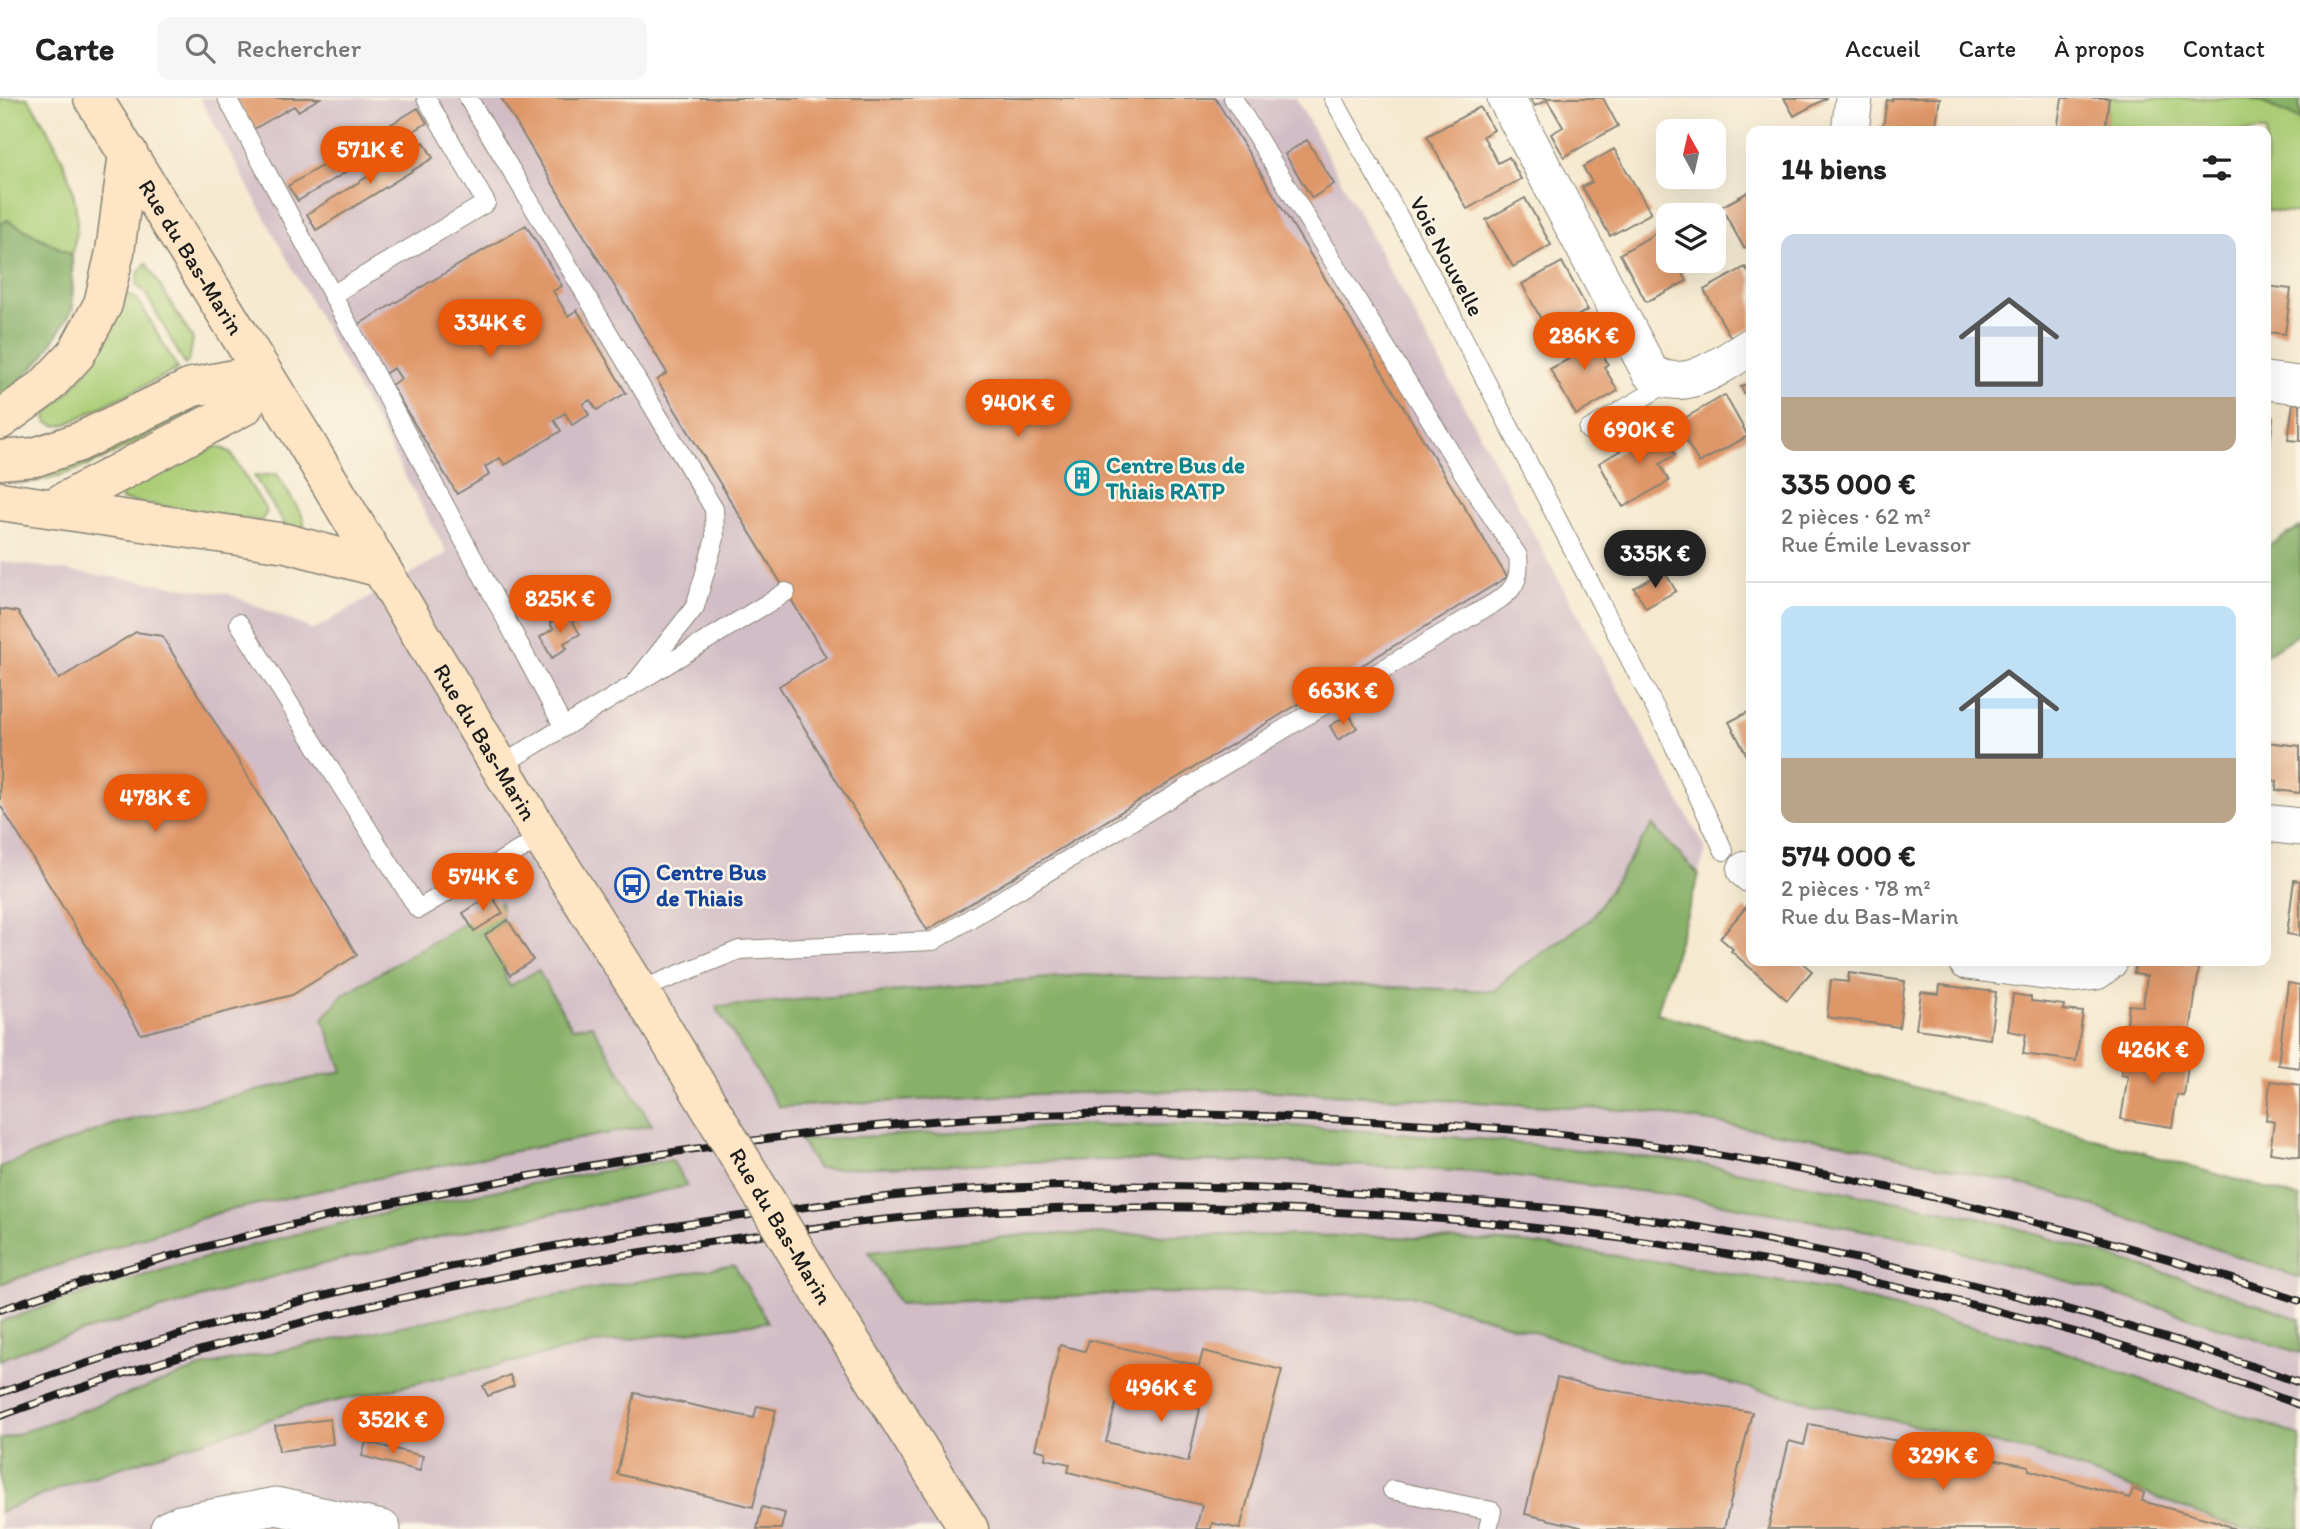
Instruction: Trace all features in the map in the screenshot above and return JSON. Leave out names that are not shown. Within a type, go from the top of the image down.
[{"type":"main road","name":"Rue du Bas-Marin","points":[[93,98],[833,1313],[969,1529]]},
{"type":"main road","points":[[0,420],[44,388],[76,354],[103,304],[115,252],[128,153]]},
{"type":"main road","points":[[0,460],[35,457],[79,442],[193,387],[261,374]]},
{"type":"main road","points":[[52,508],[244,406],[261,374]]},
{"type":"main road","points":[[0,501],[286,543],[381,568]]},
{"type":"street","points":[[1506,98],[1650,372],[1660,379],[1687,381],[1746,349]]},
{"type":"street","points":[[1851,126],[1854,98]]},
{"type":"street","points":[[2271,382],[2300,385]]},
{"type":"street","points":[[2271,823],[2300,827]]},
{"type":"street","points":[[2006,966],[2069,974],[2096,971],[2102,966]]},
{"type":"street","points":[[169,1529],[180,1524],[276,1506],[382,1529]]},
{"type":"lane","points":[[227,98],[563,726]]},
{"type":"lane","points":[[332,295],[486,203],[426,98]]},
{"type":"lane","points":[[468,98],[714,509],[716,538],[695,607],[635,683]]},
{"type":"lane","points":[[646,1004],[739,950],[933,941],[1473,615],[1507,594],[1515,585],[1520,570],[1518,556],[1465,477],[1233,98]]},
{"type":"lane","name":"Voie Nouvelle","points":[[1333,98],[1436,284],[1668,733],[1741,865]]},
{"type":"lane","points":[[1588,429],[1671,381]]},
{"type":"lane","points":[[500,766],[786,592]]},
{"type":"lane","points":[[239,623],[418,909],[542,836]]},
{"type":"lane","points":[[1392,1490],[1492,1511],[1488,1529]]},
{"type":"shaded area","points":[[200,98],[1296,98],[1706,850],[1657,1013],[2300,1198],[2300,1529],[0,1529],[0,561],[229,594],[313,630],[447,553]]},
{"type":"green space","points":[[0,98],[28,98],[67,170],[77,218],[72,255],[7,220],[0,225]]},
{"type":"green space","points":[[2109,98],[2247,98],[2300,119],[2300,214],[2271,211],[2271,126],[2106,126]]},
{"type":"green space","points":[[2247,98],[2300,98],[2300,119],[2261,102]]},
{"type":"green space","points":[[7,220],[72,255],[73,309],[44,356],[15,386],[0,395],[0,225]]},
{"type":"green space","points":[[146,263],[193,339],[189,360],[185,365],[145,292],[136,285],[139,272]]},
{"type":"green space","points":[[126,293],[138,300],[178,369],[67,424],[57,426],[47,422],[49,411],[86,372],[112,327]]},
{"type":"green space","points":[[191,407],[194,412],[107,457],[61,475],[14,484],[16,478],[59,470],[105,452]]},
{"type":"green space","points":[[217,446],[230,452],[267,512],[261,521],[122,500],[124,491]]},
{"type":"green space","points":[[277,474],[304,519],[304,526],[300,528],[286,526],[254,476]]},
{"type":"green space","points":[[2300,527],[2300,633],[2271,652],[2271,544]]},
{"type":"green space","points":[[1652,825],[1699,875],[1657,1013],[2300,1198],[2300,1278],[2049,1191],[1842,1143],[1641,1111],[1235,1089],[1039,1094],[779,1107],[716,1007],[1083,975],[1494,991],[1516,971],[1591,919]]},
{"type":"green space","points":[[501,902],[505,978],[510,986],[538,970],[572,1028],[592,1025],[652,1125],[406,1172],[221,1212],[0,1284],[0,1167],[117,1123],[343,1071],[323,1019],[342,995]]},
{"type":"green space","points":[[1091,1125],[1294,1126],[1479,1139],[1689,1162],[1983,1218],[2188,1280],[2300,1319],[2300,1353],[2135,1300],[1927,1242],[1674,1195],[1473,1172],[1290,1162],[1089,1160],[818,1169],[800,1140]]},
{"type":"green space","points":[[672,1160],[687,1186],[456,1233],[293,1271],[34,1346],[0,1360],[0,1322],[165,1269],[332,1225],[417,1206]]},
{"type":"green space","points":[[1033,1234],[1369,1236],[1523,1243],[1681,1265],[1829,1290],[2050,1347],[2300,1436],[2300,1529],[2240,1529],[2040,1454],[1619,1358],[1411,1295],[1147,1293],[899,1304],[869,1252]]},
{"type":"green space","points":[[734,1265],[768,1322],[598,1343],[301,1409],[73,1483],[0,1512],[0,1440],[209,1365],[540,1298]]},
{"type":"building","points":[[236,98],[320,98],[298,111],[294,106],[254,129]]},
{"type":"building","name":"Centre Bus de Thiais RATP","points":[[501,98],[1215,98],[1507,577],[927,930],[779,686],[826,657],[657,380],[667,373]]},
{"type":"building","points":[[1530,98],[1603,98],[1618,126],[1564,157],[1551,134],[1563,127],[1555,113],[1547,100],[1535,106]]},
{"type":"building","points":[[1784,98],[1827,98],[1794,116]]},
{"type":"building","points":[[1892,98],[1940,98],[1936,126],[1883,126],[1887,100],[1892,101]]},
{"type":"building","points":[[2062,98],[2109,98],[2106,126],[2058,126]]},
{"type":"building","points":[[1480,107],[1494,130],[1483,136],[1498,163],[1509,157],[1521,179],[1467,209],[1427,136]]},
{"type":"building","points":[[418,108],[427,123],[298,201],[288,186]]},
{"type":"building","points":[[1307,140],[1334,184],[1312,198],[1285,154]]},
{"type":"building","points":[[424,142],[433,158],[316,230],[307,214]]},
{"type":"building","points":[[1614,149],[1651,213],[1610,236],[1582,187],[1592,182],[1583,167]]},
{"type":"building","points":[[1746,193],[1746,247],[1744,248],[1726,216],[1726,204]]},
{"type":"building","points":[[1525,198],[1551,245],[1513,267],[1486,220]]},
{"type":"building","points":[[526,225],[562,286],[553,291],[568,316],[577,310],[626,393],[597,410],[590,400],[583,404],[589,415],[572,425],[565,413],[554,420],[561,431],[505,465],[500,458],[485,467],[489,475],[457,494],[391,385],[401,379],[394,368],[384,374],[356,326]]},
{"type":"building","points":[[1656,233],[1656,273],[1683,273],[1687,281],[1646,302],[1620,254]]},
{"type":"building","points":[[1562,262],[1588,310],[1548,332],[1522,284]]},
{"type":"building","points":[[1745,267],[1746,330],[1731,338],[1704,290]]},
{"type":"building","points":[[2271,287],[2291,289],[2285,334],[2271,333]]},
{"type":"building","points":[[1594,325],[1603,340],[1596,343],[1608,364],[1604,367],[1618,391],[1576,415],[1550,369],[1569,359],[1561,344]]},
{"type":"building","points":[[1746,384],[1746,397],[1741,387]]},
{"type":"building","points":[[1725,395],[1746,437],[1699,463],[1676,423]]},
{"type":"building","points":[[2293,403],[2300,404],[2300,441],[2288,440]]},
{"type":"building","points":[[1658,424],[1675,455],[1660,464],[1669,481],[1623,507],[1599,463]]},
{"type":"building","points":[[1664,571],[1676,591],[1646,608],[1634,588]]},
{"type":"building","points":[[0,609],[18,612],[59,679],[136,632],[162,636],[357,955],[292,995],[141,1034],[0,805]]},
{"type":"building","points":[[567,613],[580,634],[564,643],[567,648],[552,658],[540,637],[553,629],[550,623]]},
{"type":"building","points":[[1746,713],[1746,754],[1729,722]]},
{"type":"building","points":[[1349,714],[1357,728],[1338,740],[1330,726]]},
{"type":"building","points":[[2271,743],[2300,746],[2300,793],[2276,790],[2277,781],[2271,780]]},
{"type":"building","points":[[2294,880],[2300,881],[2300,936],[2287,934]]},
{"type":"building","points":[[491,895],[503,913],[474,931],[463,913]]},
{"type":"building","points":[[1745,908],[1746,909],[1746,964],[1720,938]]},
{"type":"building","points":[[508,920],[533,960],[510,975],[485,935]]},
{"type":"building","points":[[1748,966],[1806,966],[1812,971],[1787,1000]]},
{"type":"building","points":[[2135,966],[2199,966],[2189,1040],[2126,1031],[2129,1005],[2143,1006],[2147,976],[2134,974]]},
{"type":"building","points":[[1849,973],[1905,981],[1899,1027],[1827,1017],[1831,980],[1848,982]]},
{"type":"building","points":[[2288,983],[2300,985],[2300,1068],[2278,1065]]},
{"type":"building","points":[[1940,985],[1996,992],[1990,1039],[1916,1029],[1921,992],[1939,994]]},
{"type":"building","points":[[2013,994],[2031,997],[2031,1001],[2064,1005],[2063,1010],[2083,1012],[2076,1061],[2023,1054],[2026,1034],[2008,1031]]},
{"type":"building","points":[[2124,1048],[2189,1057],[2184,1096],[2177,1095],[2172,1127],[2121,1119],[2128,1075],[2121,1075]]},
{"type":"building","points":[[2270,1081],[2300,1085],[2300,1157],[2270,1153],[2274,1122],[2266,1120]]},
{"type":"building","points":[[1089,1340],[1199,1366],[1203,1351],[1282,1370],[1240,1529],[1212,1523],[1211,1529],[1196,1529],[1202,1505],[1068,1472],[1070,1464],[1045,1459],[1046,1452],[1035,1449],[1060,1345],[1085,1351]],"holes":[[[1119,1391],[1200,1409],[1188,1462],[1106,1442]]]},
{"type":"building","points":[[510,1375],[514,1386],[488,1396],[483,1386]]},
{"type":"building","points":[[1557,1378],[1598,1388],[1752,1412],[1724,1529],[1589,1529],[1525,1514]]},
{"type":"building","points":[[635,1393],[754,1418],[757,1406],[776,1410],[753,1507],[617,1474]]},
{"type":"building","points":[[330,1419],[333,1444],[279,1451],[275,1426]]},
{"type":"building","points":[[1809,1424],[2029,1466],[2029,1470],[2130,1498],[2133,1489],[2144,1493],[2142,1501],[2235,1529],[1768,1529],[1789,1441],[1804,1445]]},
{"type":"building","points":[[366,1442],[423,1456],[420,1471],[362,1456]]},
{"type":"building","points":[[762,1507],[785,1513],[781,1529],[757,1529]]},
{"type":"railway","points":[[0,1310],[202,1247],[408,1199],[547,1173],[745,1142],[894,1124],[992,1117],[1138,1114],[1284,1117],[1485,1128],[1599,1138],[1722,1156],[1806,1170],[1972,1206],[2137,1250],[2300,1301]]},
{"type":"railway","points":[[0,1393],[177,1335],[266,1310],[446,1267],[537,1249],[721,1219],[881,1198],[978,1189],[1124,1185],[1367,1194],[1551,1208],[1679,1224],[1864,1260],[2053,1305],[2300,1383]]},
{"type":"railway","points":[[0,1416],[90,1384],[274,1330],[460,1285],[554,1267],[744,1237],[890,1219],[978,1212],[1145,1207],[1314,1211],[1482,1222],[1649,1242],[1815,1270],[1980,1307],[2141,1352],[2300,1405]]},
{"type":"place","name":"Centre Bus de Thiais RATP","points":[[1082,478]]},
{"type":"place","name":"Centre Bus de Thiais","points":[[632,885]]}]
